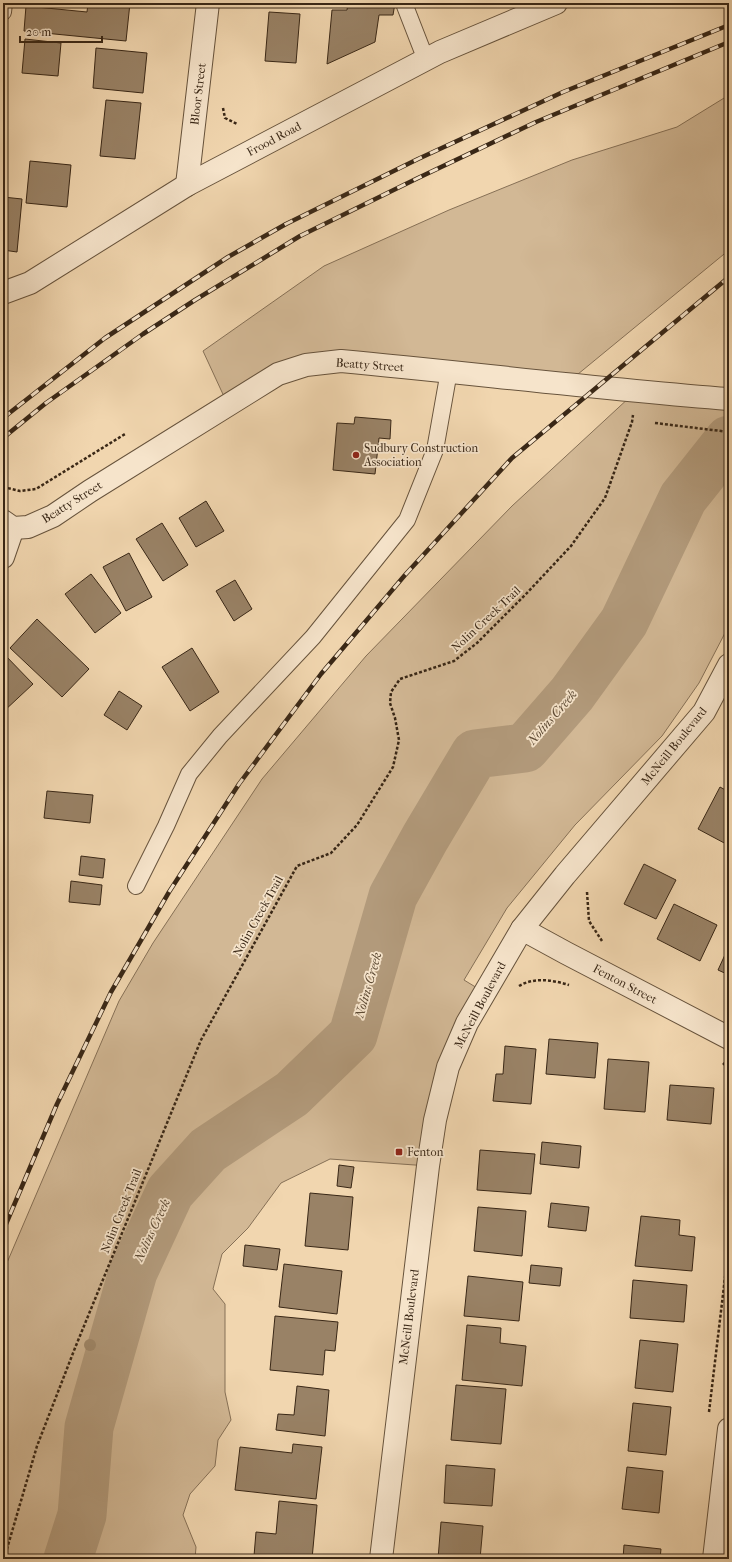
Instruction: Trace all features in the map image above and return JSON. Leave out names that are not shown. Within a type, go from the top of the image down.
[{"type":"street","name":"Bloor Street","points":[[187,185],[208,3]]},
{"type":"street","name":"Frood Road","points":[[3,293],[30,283],[187,185],[440,52],[556,3]]},
{"type":"street","name":"Beatty Street","points":[[3,557],[8,524],[28,527],[52,516],[90,490],[278,374],[306,365],[341,361],[645,392],[729,398]]},
{"type":"street","name":"McNeill Boulevard","points":[[380,1559],[428,1166],[435,1120],[448,1067],[467,1023],[522,929],[570,869],[704,712],[729,665]]},
{"type":"street","name":"Fenton Street","points":[[522,929],[729,1038]]},
{"type":"street","points":[[714,1559],[729,1429]]},
{"type":"lane","points":[[3,12],[4,3]]},
{"type":"lane","points":[[405,3],[426,60]]},
{"type":"lane","points":[[136,886],[166,826],[189,774],[220,736],[313,637],[407,520],[435,450],[449,371]]},
{"type":"path","name":"Nolin Creek Trail","points":[[4,1559],[37,1446],[75,1348],[201,1040],[297,866],[331,853],[357,825],[393,767],[400,740],[390,703],[391,692],[400,679],[454,661],[477,643],[526,594],[570,546],[604,498],[632,422],[645,392]]},
{"type":"path","points":[[655,423],[729,432]]},
{"type":"path","points":[[3,487],[20,491],[36,489],[125,434]]},
{"type":"path","points":[[514,989],[525,983],[539,981],[553,980],[570,985]]},
{"type":"path","points":[[717,1060],[724,1063],[729,1068]]},
{"type":"path","points":[[709,1417],[729,1244]]},
{"type":"shaded area","points":[[729,95],[729,250],[572,379],[340,359],[227,403],[203,351],[324,266],[449,210],[572,160],[677,127]]},
{"type":"shaded area","points":[[631,396],[729,403],[729,620],[725,633],[699,683],[662,736],[575,825],[507,908],[464,980],[487,994],[470,1025],[429,1166],[330,1159],[281,1183],[248,1228],[222,1254],[213,1289],[225,1304],[225,1392],[231,1420],[218,1440],[215,1466],[190,1494],[183,1515],[196,1547],[195,1559],[3,1559],[3,1272],[119,1001],[153,943],[262,779],[366,656],[512,506]]},
{"type":"building","points":[[88,3],[130,3],[126,41],[24,31],[26,6],[87,12]]},
{"type":"building","points":[[348,3],[395,3],[393,15],[379,15],[375,42],[327,64],[332,10],[347,10]]},
{"type":"building","points":[[269,12],[300,14],[296,63],[265,61]]},
{"type":"building","points":[[25,39],[61,43],[58,76],[22,73]]},
{"type":"building","points":[[96,48],[147,53],[143,93],[93,88]]},
{"type":"building","points":[[106,100],[141,103],[135,159],[100,156]]},
{"type":"building","points":[[30,161],[71,165],[67,207],[26,203]]},
{"type":"building","points":[[3,197],[22,199],[17,252],[3,250]]},
{"type":"building","name":"Sudbury Construction Association","points":[[355,417],[391,420],[390,439],[379,438],[375,474],[333,470],[337,423],[354,424]]},
{"type":"building","points":[[206,501],[224,531],[196,547],[179,518]]},
{"type":"building","points":[[162,523],[188,565],[163,581],[136,539]]},
{"type":"building","points":[[129,553],[152,597],[126,611],[103,567]]},
{"type":"building","points":[[91,574],[121,613],[95,633],[65,594]]},
{"type":"building","points":[[235,580],[252,609],[234,621],[216,591]]},
{"type":"building","points":[[37,619],[89,669],[62,697],[10,648]]},
{"type":"building","points":[[192,648],[219,692],[190,711],[162,667]]},
{"type":"building","points":[[3,653],[33,684],[3,712]]},
{"type":"building","points":[[119,691],[142,706],[127,730],[104,715]]},
{"type":"building","points":[[720,787],[729,792],[728,845],[698,829]]},
{"type":"building","points":[[47,791],[93,795],[90,823],[44,818]]},
{"type":"building","points":[[81,856],[105,859],[103,878],[79,875]]},
{"type":"building","points":[[644,864],[676,880],[656,919],[624,904]]},
{"type":"building","points":[[71,881],[102,885],[100,905],[69,902]]},
{"type":"building","points":[[674,904],[717,925],[700,961],[657,939]]},
{"type":"building","points":[[729,946],[729,975],[718,970]]},
{"type":"building","points":[[549,1039],[598,1043],[595,1078],[546,1074]]},
{"type":"building","points":[[505,1046],[536,1049],[531,1104],[493,1101],[496,1074],[503,1074]]},
{"type":"building","points":[[608,1059],[649,1062],[645,1112],[604,1109]]},
{"type":"building","points":[[670,1085],[714,1088],[711,1124],[667,1120]]},
{"type":"building","points":[[542,1142],[581,1146],[579,1168],[540,1164]]},
{"type":"building","points":[[480,1150],[535,1154],[531,1194],[477,1190]]},
{"type":"building","points":[[339,1165],[354,1167],[351,1188],[337,1186]]},
{"type":"building","points":[[310,1193],[353,1197],[348,1250],[305,1246]]},
{"type":"building","points":[[551,1203],[589,1207],[586,1231],[548,1227]]},
{"type":"building","points":[[478,1207],[526,1211],[522,1256],[474,1251]]},
{"type":"building","points":[[641,1216],[680,1220],[679,1235],[695,1237],[692,1271],[635,1266]]},
{"type":"building","points":[[245,1245],[280,1249],[277,1270],[243,1266]]},
{"type":"building","points":[[284,1264],[342,1271],[337,1314],[279,1307]]},
{"type":"building","points":[[531,1265],[562,1268],[560,1286],[529,1283]]},
{"type":"building","points":[[468,1276],[523,1282],[519,1321],[464,1316]]},
{"type":"building","points":[[633,1280],[687,1285],[684,1322],[630,1318]]},
{"type":"building","points":[[275,1316],[338,1322],[335,1351],[325,1350],[323,1375],[270,1370]]},
{"type":"building","points":[[467,1325],[501,1328],[500,1343],[526,1346],[522,1386],[462,1380]]},
{"type":"building","points":[[640,1340],[678,1344],[673,1392],[635,1388]]},
{"type":"building","points":[[456,1385],[506,1389],[501,1444],[451,1440]]},
{"type":"building","points":[[297,1386],[329,1390],[325,1436],[276,1430],[278,1414],[294,1415]]},
{"type":"building","points":[[633,1403],[671,1407],[666,1455],[628,1451]]},
{"type":"building","points":[[293,1444],[322,1447],[316,1499],[235,1490],[240,1447],[292,1453]]},
{"type":"building","points":[[446,1465],[495,1469],[492,1506],[444,1503]]},
{"type":"building","points":[[627,1467],[663,1471],[659,1513],[622,1509]]},
{"type":"building","points":[[279,1501],[317,1505],[312,1559],[286,1559],[254,1556],[256,1532],[276,1534]]},
{"type":"building","points":[[441,1522],[483,1526],[480,1559],[438,1559]]},
{"type":"building","points":[[624,1545],[661,1549],[660,1559],[623,1559]]},
{"type":"waterway","name":"Nolins Creek","points":[[68,1559],[82,1515],[89,1427],[133,1272],[170,1192],[208,1150],[292,1094],[353,1035],[393,896],[425,838],[475,754],[525,748],[572,694],[624,622],[683,498],[729,440]]},
{"type":"railway","points":[[3,418],[105,338],[228,257],[286,224],[418,159],[563,92],[729,25]]},
{"type":"railway","points":[[3,438],[46,403],[143,334],[195,300],[300,236],[536,122],[729,42]]},
{"type":"railway","points":[[3,1231],[57,1104],[111,992],[169,892],[239,784],[321,674],[405,575],[512,458],[729,277]]},
{"type":"place","name":"Sudbury Construction Association","points":[[356,455]]},
{"type":"place","name":"Fenton","points":[[399,1152]]}]
